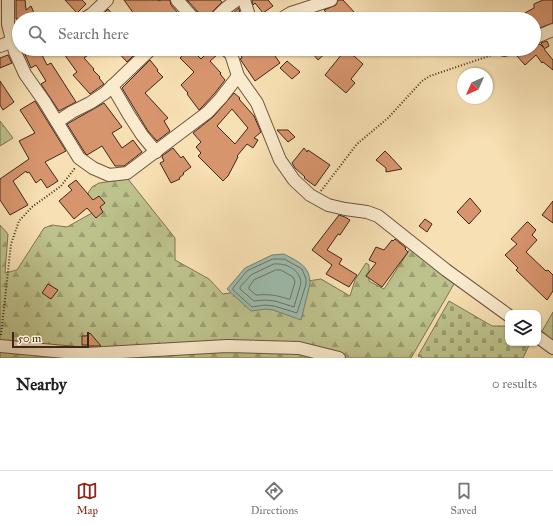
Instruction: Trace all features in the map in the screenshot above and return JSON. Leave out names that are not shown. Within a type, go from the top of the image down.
[{"type":"street","points":[[8,0],[8,24],[12,32]]},
{"type":"street","points":[[94,12],[106,0]]},
{"type":"street","points":[[177,0],[185,12]]},
{"type":"street","points":[[222,12],[237,0]]},
{"type":"street","points":[[244,0],[248,12]]},
{"type":"street","points":[[294,12],[331,0]]},
{"type":"street","points":[[541,35],[553,30]]},
{"type":"street","points":[[0,46],[12,42]]},
{"type":"street","points":[[17,56],[25,74],[44,101],[79,158],[93,168],[109,175],[127,173],[156,152],[208,112],[238,76]]},
{"type":"street","points":[[57,122],[105,93],[144,56]]},
{"type":"street","points":[[233,56],[238,76],[258,103],[280,160],[294,180],[310,195],[328,205],[367,212],[378,216],[446,270],[505,313]]},
{"type":"street","points":[[112,86],[142,135],[156,152]]},
{"type":"street","points":[[541,339],[553,348]]},
{"type":"street","points":[[0,341],[86,354],[227,346],[299,348],[339,358]]},
{"type":"path","points":[[316,198],[357,144],[388,118],[422,81],[430,76],[488,56]]},
{"type":"path","points":[[0,341],[11,244],[19,221],[32,207],[61,186],[81,160]]},
{"type":"green space","points":[[0,121],[13,138],[0,146]]},
{"type":"green space","points":[[128,179],[175,238],[175,260],[209,279],[223,294],[321,279],[350,296],[355,280],[366,263],[369,265],[369,281],[384,289],[410,249],[454,284],[411,358],[0,358],[0,225],[8,234],[5,273],[17,270],[44,228],[52,225],[67,227],[92,213],[88,193],[92,187],[99,183]]},
{"type":"green space","points":[[449,301],[492,326],[505,326],[505,346],[529,346],[523,358],[423,358],[418,356]]},
{"type":"green space","points":[[553,312],[553,342],[541,333]]},
{"type":"water","points":[[284,254],[303,265],[308,273],[310,284],[301,320],[273,310],[266,309],[251,311],[227,289],[245,268],[272,255]]},
{"type":"building","points":[[16,0],[25,0],[26,10],[31,6],[34,12],[16,12]]},
{"type":"building","points":[[65,0],[82,0],[86,4],[78,12],[76,12]]},
{"type":"building","points":[[124,0],[170,0],[171,5],[177,12],[133,12]]},
{"type":"building","points":[[187,0],[220,0],[222,2],[212,12],[198,12]]},
{"type":"building","points":[[252,0],[268,0],[273,6],[262,12],[255,3],[253,5]]},
{"type":"building","points":[[338,0],[343,0],[354,12],[326,12],[324,10],[336,5]]},
{"type":"building","points":[[543,0],[553,0],[553,23],[541,27],[541,12],[527,12],[534,8],[534,4]]},
{"type":"building","points":[[239,8],[240,12],[234,12]]},
{"type":"building","points":[[547,41],[549,46],[544,49],[553,60],[553,70],[543,62],[542,63],[537,56],[541,56],[541,45],[544,48],[541,43]]},
{"type":"building","points":[[8,55],[12,63],[0,68],[0,58]]},
{"type":"building","points":[[26,56],[42,56],[47,65],[51,63],[76,102],[59,111],[41,84],[46,81],[36,65],[31,68]]},
{"type":"building","points":[[65,56],[87,56],[84,58],[94,69],[93,70],[104,84],[90,94],[73,75],[77,72]]},
{"type":"building","points":[[121,56],[133,56],[127,62]]},
{"type":"building","points":[[182,56],[198,56],[201,59],[204,56],[216,56],[210,61],[225,80],[199,110],[181,85],[194,72],[180,58]]},
{"type":"building","points":[[241,56],[275,56],[280,63],[255,81],[240,59],[242,58]]},
{"type":"building","points":[[315,56],[322,56],[318,60]]},
{"type":"building","points":[[340,56],[354,56],[363,64],[351,79],[355,83],[346,93],[325,75]]},
{"type":"building","points":[[517,56],[535,56],[525,65]]},
{"type":"building","points":[[150,60],[163,77],[145,93],[168,118],[164,121],[170,131],[157,141],[148,131],[122,88]]},
{"type":"building","points":[[287,61],[300,72],[292,79],[280,68]]},
{"type":"building","points":[[0,81],[14,102],[3,110],[0,105]]},
{"type":"building","points":[[234,93],[240,98],[239,99],[254,116],[261,132],[254,138],[258,140],[253,148],[247,144],[237,156],[238,157],[228,176],[223,181],[198,156],[201,153],[196,147],[201,142],[193,133],[213,117]],"holes":[[[232,109],[248,128],[235,144],[217,126]]]},
{"type":"building","points":[[35,101],[66,151],[45,162],[58,181],[47,188],[41,179],[36,183],[29,172],[27,173],[26,171],[13,181],[28,205],[10,215],[0,200],[0,179],[29,159],[19,141],[35,133],[20,110]]},
{"type":"building","points":[[104,103],[122,127],[112,133],[122,148],[133,140],[142,152],[124,166],[115,166],[102,146],[87,155],[67,124]]},
{"type":"building","points":[[277,130],[288,130],[295,137],[288,142]]},
{"type":"building","points":[[173,148],[181,158],[183,156],[191,167],[183,173],[184,174],[179,178],[180,179],[171,183],[160,163],[164,161],[162,156]]},
{"type":"building","points":[[304,148],[307,152],[308,150],[330,165],[315,186],[304,178],[305,177],[295,168],[292,163]]},
{"type":"building","points":[[385,151],[402,169],[386,172],[386,168],[376,160]]},
{"type":"building","points":[[76,180],[93,200],[99,196],[105,203],[100,207],[103,212],[96,218],[87,208],[74,219],[59,201],[72,190],[68,186]]},
{"type":"building","points":[[470,198],[481,211],[469,224],[457,212]]},
{"type":"building","points":[[553,201],[553,223],[542,215]]},
{"type":"building","points":[[339,215],[350,220],[327,250],[342,259],[339,264],[357,275],[349,287],[326,274],[332,265],[312,250]]},
{"type":"building","points":[[425,219],[432,224],[427,232],[419,226]]},
{"type":"building","points":[[527,222],[536,230],[532,235],[537,240],[526,252],[546,271],[548,270],[553,275],[553,291],[547,300],[516,270],[518,268],[505,255],[517,244],[511,239]]},
{"type":"building","points":[[395,239],[406,248],[405,249],[408,252],[382,287],[366,276],[376,263],[369,260],[376,247],[384,250],[392,240],[393,241]]},
{"type":"building","points":[[48,284],[58,290],[51,299],[42,293]]},
{"type":"building","points":[[90,333],[101,346],[82,345],[82,336],[86,336]]}]
